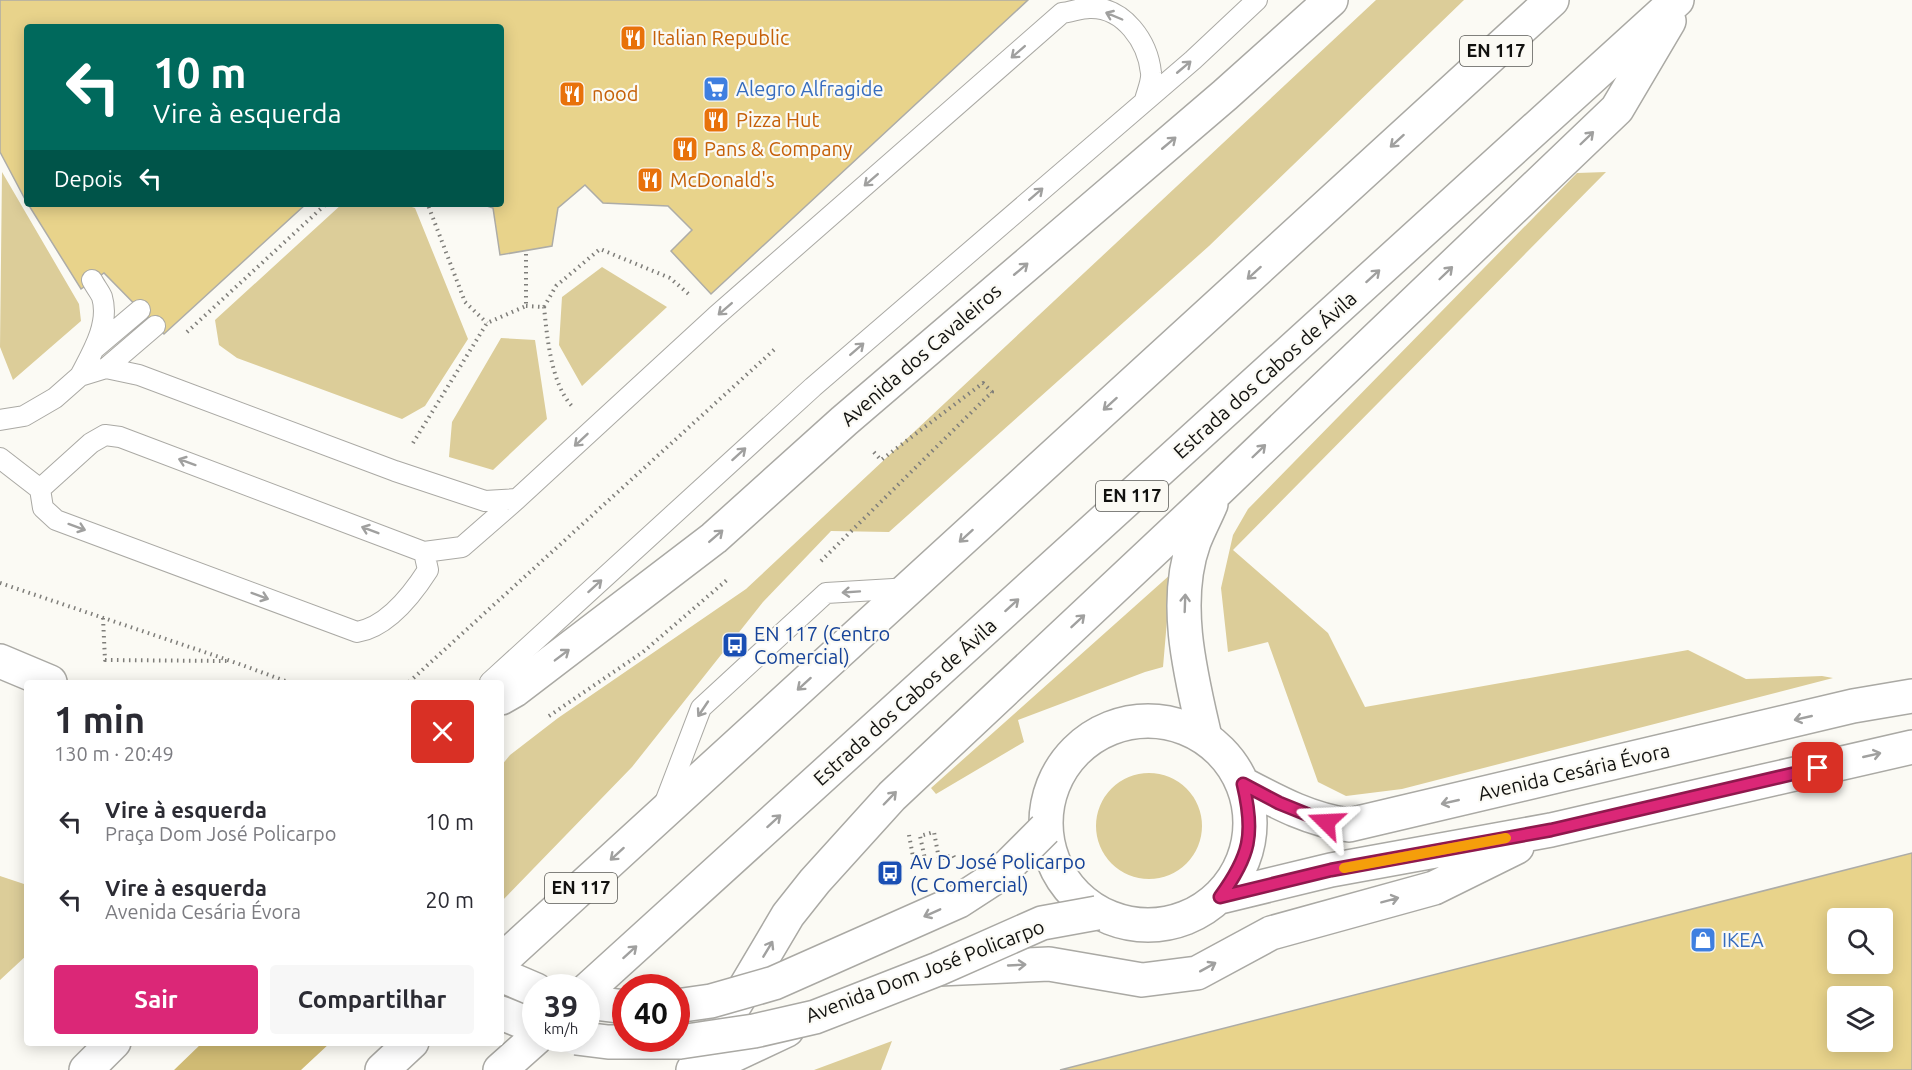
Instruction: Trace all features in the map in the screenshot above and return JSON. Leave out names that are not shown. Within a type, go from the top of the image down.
[{"type":"main road","name":"Avenida dos Cavaleiros","points":[[504,694],[714,538],[844,421],[1225,95],[1331,0]]},
{"type":"main road","name":"EN 117","points":[[510,975],[661,815],[1552,0]]},
{"type":"main road","points":[[693,1070],[788,915],[815,881],[892,796],[1217,491],[1617,109],[1679,0]]},
{"type":"main road","name":"Estrada dos Cabos de Ávila","points":[[600,979],[1679,0]]},
{"type":"main road","points":[[1205,737],[1188,662],[1185,631],[1187,572],[1194,542],[1217,491]]},
{"type":"main road","points":[[0,661],[45,680]]},
{"type":"main road","name":"Avenida Cesária Évora","points":[[1243,784],[1306,815],[1326,822],[1349,825],[1853,706],[1907,697]]},
{"type":"main road","points":[[1144,720],[1176,724],[1205,737],[1227,758],[1243,784],[1250,814],[1248,844],[1238,873],[1220,897],[1198,913],[1174,923],[1156,926],[1121,923],[1096,913],[1076,897],[1060,878],[1050,854],[1045,829],[1048,796],[1062,766],[1084,743],[1112,727],[1144,720]]},
{"type":"main road","points":[[1220,897],[1331,870],[1551,830],[1909,747]]},
{"type":"main road","points":[[690,1004],[711,1001],[774,983],[959,901],[999,875],[1045,829]]},
{"type":"main road","points":[[938,969],[1049,964],[1142,980],[1197,973],[1271,933],[1434,888],[1551,830]]},
{"type":"main road","name":"Avenida Dom José Policarpo","points":[[600,1041],[680,1042],[754,1031],[815,1017],[938,969],[1042,923],[1096,913]]},
{"type":"main road","points":[[504,1014],[522,1021]]},
{"type":"main road","points":[[702,1070],[815,1017]]},
{"type":"main road","points":[[86,1070],[110,1046]]},
{"type":"main road","points":[[382,1070],[408,1046]]},
{"type":"main road","points":[[500,1070],[522,1050]]},
{"type":"lane","points":[[504,693],[813,387],[1193,60],[1257,0]]},
{"type":"lane","points":[[40,489],[91,442],[105,435],[120,437],[424,552],[462,547],[716,316],[1062,13],[1091,8],[1119,16],[1135,31],[1146,51],[1152,75],[1145,100]]},
{"type":"lane","points":[[0,420],[24,416],[55,398],[80,376],[95,348],[103,320],[102,297],[92,280]]},
{"type":"lane","points":[[95,348],[140,310]]},
{"type":"lane","points":[[80,376],[106,368],[155,326]]},
{"type":"lane","points":[[106,368],[139,375],[395,471],[485,501],[517,499]]},
{"type":"lane","points":[[0,458],[40,489],[43,508],[56,520],[357,632],[371,630],[411,595],[428,570],[424,552]]},
{"type":"lane","points":[[661,815],[701,708],[817,601],[826,593],[910,588]]},
{"type":"path","points":[[183,336],[323,207]]},
{"type":"path","points":[[429,207],[465,302],[487,323]]},
{"type":"path","points":[[594,428],[563,397],[547,342],[544,307],[556,286],[600,249],[670,279],[716,316]]},
{"type":"path","points":[[526,251],[526,306]]},
{"type":"path","points":[[395,471],[487,323],[526,306],[544,307]]},
{"type":"path","points":[[411,680],[776,348]]},
{"type":"path","points":[[818,564],[992,392],[984,383],[881,460],[871,449]]},
{"type":"path","points":[[0,583],[283,680]]},
{"type":"path","points":[[104,618],[105,660],[231,661]]},
{"type":"path","points":[[909,835],[914,862],[925,860],[920,836],[934,832],[939,859],[952,855],[958,864]]},
{"type":"shaded area","points":[[1376,0],[1464,0],[1209,246],[889,532],[831,531],[763,602],[632,767],[504,899],[504,762],[510,755],[558,718],[746,589]]},
{"type":"shaded area","points":[[2,172],[79,304],[81,321],[13,380],[0,347]]},
{"type":"shaded area","points":[[1606,172],[1233,550],[1328,633],[1365,707],[1688,650],[1746,679],[1822,676],[1833,678],[1402,789],[1346,796],[1318,782],[1268,642],[1228,652],[1221,588],[1233,535],[1248,509],[1577,173]]},
{"type":"shaded area","points":[[339,207],[412,207],[415,208],[468,339],[425,406],[402,419],[237,358],[219,345],[215,320]]},
{"type":"shaded area","points":[[602,267],[667,307],[582,386],[559,345],[562,297]]},
{"type":"shaded area","points":[[501,338],[535,340],[547,419],[493,470],[449,457],[452,422]]},
{"type":"shaded area","points":[[1171,574],[1163,667],[1018,720],[1024,742],[936,794],[931,788]]},
{"type":"shaded area","points":[[1149,773],[1169,777],[1187,788],[1198,806],[1202,826],[1198,846],[1187,864],[1169,875],[1149,879],[1129,875],[1111,864],[1100,846],[1096,826],[1100,806],[1111,788],[1129,777]]},
{"type":"shaded area","points":[[0,876],[24,884],[24,958],[0,980]]},
{"type":"shaded area","points":[[892,1041],[881,1070],[814,1070]]},
{"type":"shaded area","points":[[199,1046],[327,1046],[301,1070],[174,1070]]},
{"type":"building","name":"Alegro Alfragide","points":[[0,0],[1028,0],[711,294],[671,251],[692,230],[668,206],[603,203],[585,185],[558,208],[552,246],[500,255],[493,208],[490,207],[504,207],[504,24],[24,24],[24,197],[0,152]]},
{"type":"building","points":[[30,207],[303,207],[164,334],[104,273],[81,289]]},
{"type":"building","name":"IKEA","points":[[1912,853],[1912,1070],[1060,1070]]},
{"type":"slow traffic","points":[[1344,868],[1506,838]]},
{"type":"place","name":"Italian Republic","points":[[633,38]]},
{"type":"place","name":"Alegro Alfragide","points":[[716,89]]},
{"type":"place","name":"nood","points":[[572,94]]},
{"type":"place","name":"Pizza Hut","points":[[716,120]]},
{"type":"place","name":"Pans & Company","points":[[685,149]]},
{"type":"place","name":"McDonald's","points":[[650,180]]},
{"type":"place","name":"EN 117 (Centro Comercial)","points":[[735,645]]},
{"type":"place","name":"Av D José Policarpo (C Comercial)","points":[[890,873]]},
{"type":"place","name":"IKEA","points":[[1703,940]]},
{"type":"route","points":[[1326,822],[1279,803],[1243,784],[1250,814],[1248,844],[1238,873],[1220,897],[1331,870],[1551,830],[1818,768]]}]
